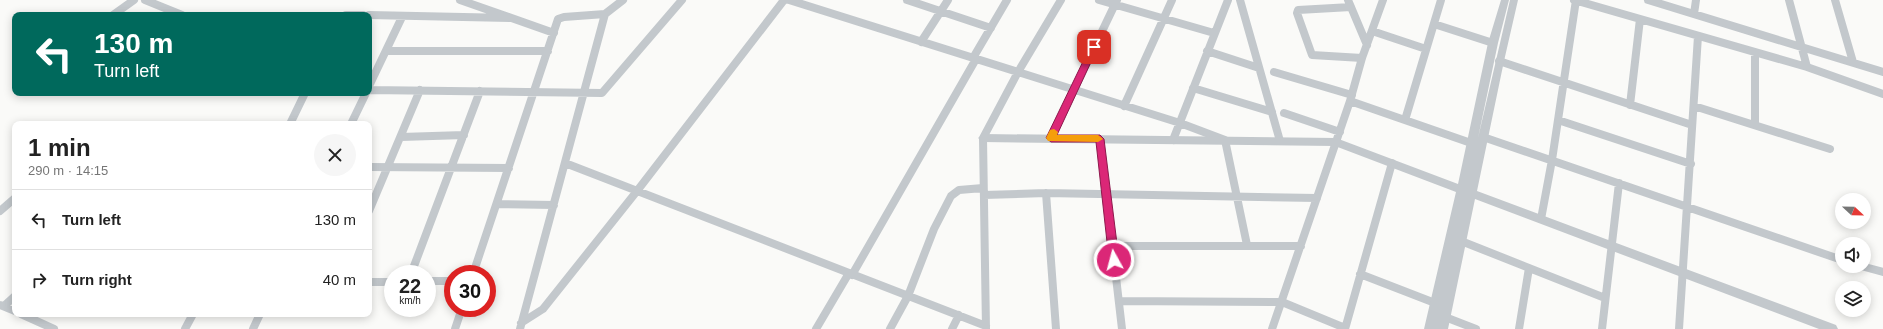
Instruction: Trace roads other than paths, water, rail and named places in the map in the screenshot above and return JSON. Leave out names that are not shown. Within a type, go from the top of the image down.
[{"type":"street","points":[[117,12],[134,0]]},
{"type":"street","points":[[145,0],[175,12]]},
{"type":"street","points":[[460,0],[554,33]]},
{"type":"street","points":[[476,265],[558,19],[564,16],[605,14],[611,11],[623,0]]},
{"type":"street","points":[[372,90],[602,93],[682,0]]},
{"type":"street","points":[[520,326],[543,309],[637,191],[784,0]]},
{"type":"street","points":[[789,0],[1180,123],[1225,140]]},
{"type":"street","points":[[907,0],[990,28]]},
{"type":"street","points":[[921,42],[948,0]]},
{"type":"street","points":[[816,329],[850,274],[975,59],[990,28],[1007,0]]},
{"type":"street","points":[[565,164],[959,315],[986,328],[982,138],[1018,72],[1061,0]]},
{"type":"street","points":[[1099,0],[1116,2],[1214,33]]},
{"type":"street","points":[[1124,106],[1172,0]]},
{"type":"street","points":[[1174,140],[1207,51],[1228,0]]},
{"type":"street","points":[[1240,0],[1280,141]]},
{"type":"street","points":[[1272,329],[1340,132],[1362,58],[1383,0]]},
{"type":"street","points":[[1405,120],[1441,0]]},
{"type":"street","points":[[1442,329],[1461,241],[1471,143],[1493,43],[1506,0]]},
{"type":"street","points":[[1430,329],[1466,191],[1482,138],[1514,0]]},
{"type":"street","points":[[1541,219],[1552,160],[1575,0],[1807,67],[1883,94]]},
{"type":"street","points":[[1648,0],[1883,72]]},
{"type":"street","points":[[1694,14],[1696,0]]},
{"type":"street","points":[[1789,0],[1807,67]]},
{"type":"street","points":[[1835,0],[1853,62]]},
{"type":"street","points":[[1051,138],[1116,2]]},
{"type":"street","points":[[1362,58],[1312,55],[1297,13],[1298,10],[1350,3],[1367,45]]},
{"type":"street","points":[[520,326],[585,93],[605,14]]},
{"type":"street","points":[[372,15],[512,18]]},
{"type":"street","points":[[372,80],[402,16]]},
{"type":"street","points":[[1630,105],[1640,19]]},
{"type":"street","points":[[1434,24],[1493,43]]},
{"type":"street","points":[[1372,31],[1426,49]]},
{"type":"street","points":[[1680,328],[1698,36]]},
{"type":"street","points":[[386,51],[548,51]]},
{"type":"street","points":[[1207,51],[1259,68]]},
{"type":"street","points":[[1755,52],[1755,125]]},
{"type":"street","points":[[1499,62],[1692,125]]},
{"type":"street","points":[[1274,72],[1351,98],[1405,120],[1471,143]]},
{"type":"street","points":[[1193,88],[1272,112]]},
{"type":"street","points":[[372,204],[420,90]]},
{"type":"street","points":[[414,265],[480,91]]},
{"type":"street","points":[[291,121],[304,96]]},
{"type":"street","points":[[352,121],[365,96]]},
{"type":"street","points":[[1694,106],[1830,149]]},
{"type":"street","points":[[1284,113],[1340,132]]},
{"type":"street","points":[[1558,120],[1691,164]]},
{"type":"street","points":[[400,136],[464,135]]},
{"type":"street","points":[[982,138],[1336,142],[1832,329]]},
{"type":"street","points":[[1482,138],[1552,160],[1835,258]]},
{"type":"street","points":[[1100,139],[1122,329]]},
{"type":"street","points":[[1225,140],[1248,245]]},
{"type":"street","points":[[1119,301],[1282,302],[1345,329],[1392,163]]},
{"type":"street","points":[[372,167],[509,168]]},
{"type":"street","points":[[1602,329],[1619,183]]},
{"type":"street","points":[[890,329],[908,296],[934,229],[951,196],[959,190],[1317,198]]},
{"type":"street","points":[[1046,193],[1056,329]]},
{"type":"street","points":[[0,211],[12,201]]},
{"type":"street","points":[[496,204],[554,205]]},
{"type":"street","points":[[1461,241],[1605,298]]},
{"type":"street","points":[[1112,246],[1301,246]]},
{"type":"street","points":[[1518,329],[1529,268]]},
{"type":"street","points":[[1871,269],[1883,272]]},
{"type":"street","points":[[1360,274],[1436,303]]},
{"type":"street","points":[[372,282],[384,282]]},
{"type":"street","points":[[2,305],[12,298]]},
{"type":"street","points":[[2,305],[12,310]]},
{"type":"street","points":[[952,329],[959,315]]},
{"type":"street","points":[[28,317],[54,329]]},
{"type":"street","points":[[185,329],[191,317]]},
{"type":"street","points":[[253,329],[259,317]]},
{"type":"street","points":[[455,329],[459,317]]},
{"type":"street","points":[[1445,317],[1476,329]]}]
